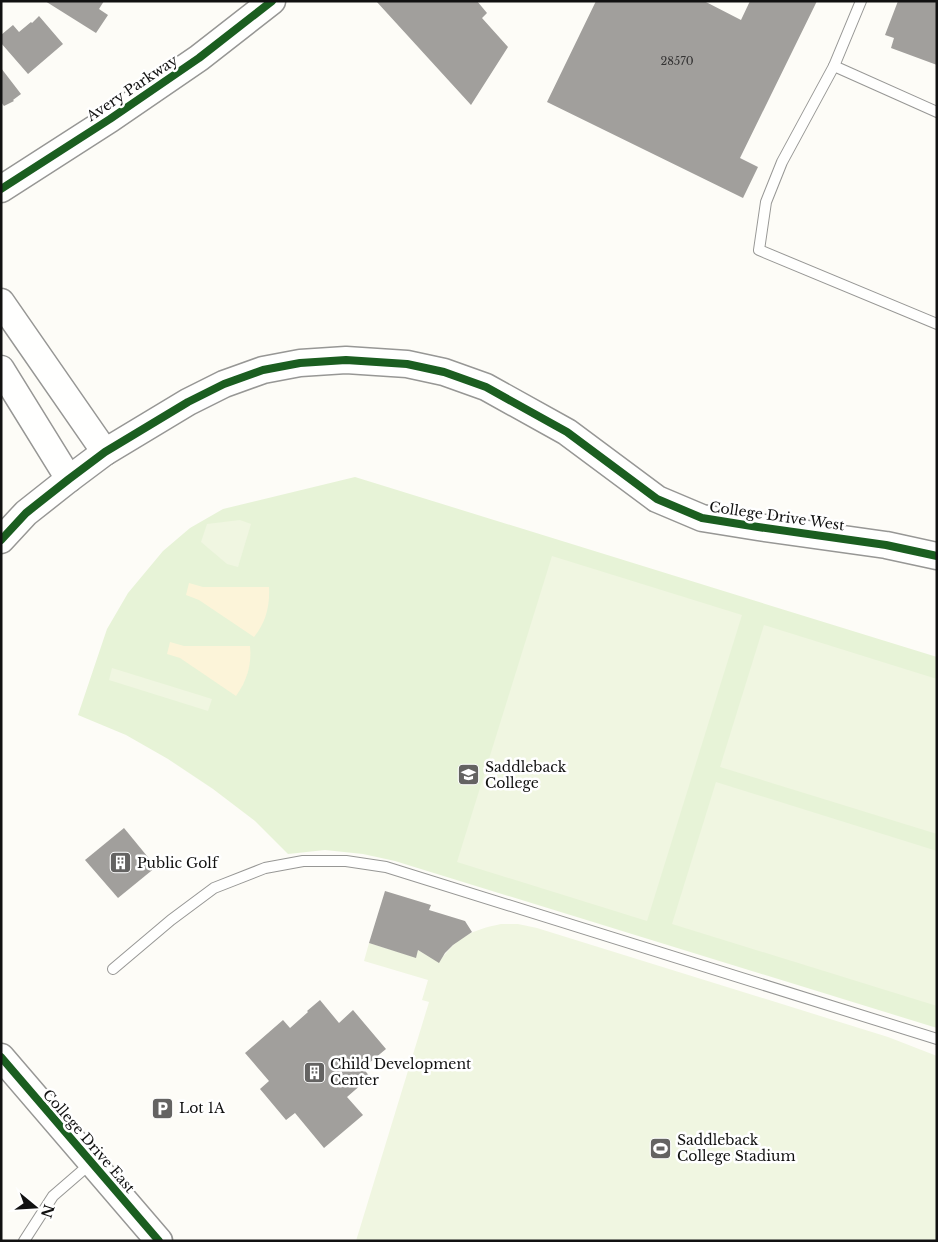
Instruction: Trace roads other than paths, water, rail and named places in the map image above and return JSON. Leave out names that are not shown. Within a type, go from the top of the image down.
[{"type":"street","name":"Avery Parkway","points":[[1,189],[110,119],[199,58],[272,1]]},
{"type":"street","points":[[1,302],[106,452],[26,513],[1,540]]},
{"type":"street","name":"College Drive West","points":[[106,452],[188,402],[224,384],[264,370],[300,363],[346,360],[406,364],[444,372],[486,387],[567,432],[657,499],[702,518],[886,545],[937,556]]},
{"type":"street","points":[[1,368],[69,479]]},
{"type":"street","name":"College Drive East","points":[[1,1057],[159,1241]]},
{"type":"lane","points":[[861,1],[834,66],[782,162],[766,202],[760,250],[937,324]]},
{"type":"lane","points":[[834,66],[937,112]]},
{"type":"lane","points":[[113,970],[171,920],[214,888],[265,868],[303,861],[346,861],[386,867],[937,1039]]},
{"type":"lane","points":[[24,1241],[52,1196],[91,1163]]},
{"type":"place","name":"Saddleback College","points":[[469,775]]},
{"type":"place","name":"Public Golf","points":[[121,863]]},
{"type":"place","name":"Child Development Center","points":[[314,1072]]},
{"type":"place","name":"Lot 1A","points":[[163,1108]]},
{"type":"place","name":"Saddleback College Stadium","points":[[661,1148]]}]
